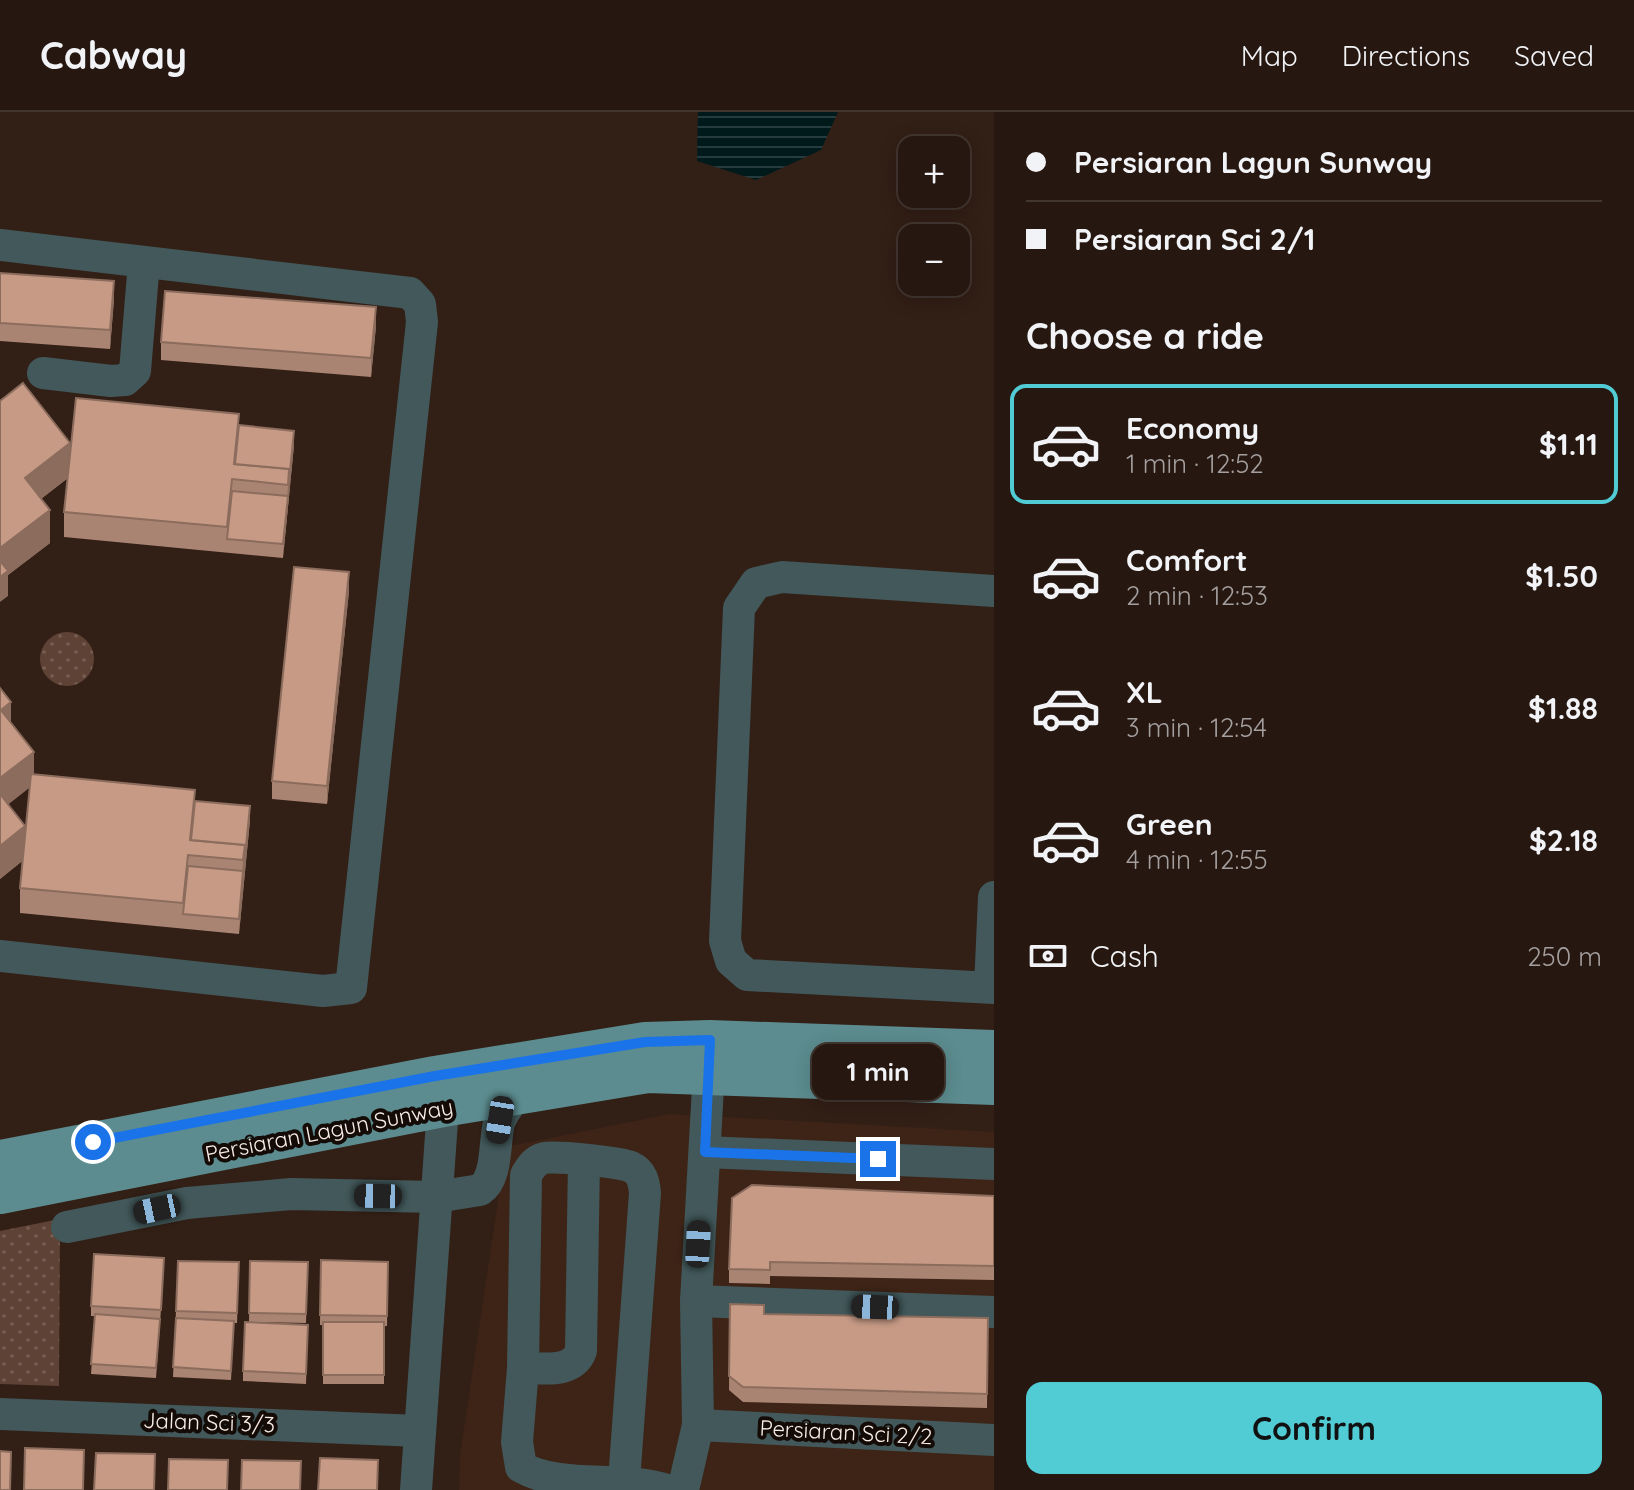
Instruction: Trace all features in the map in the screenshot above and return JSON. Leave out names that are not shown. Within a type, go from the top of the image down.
[{"type":"main road","name":"Persiaran Lagun Sunway","points":[[0,1194],[645,1042],[710,1057],[994,1085]]},
{"type":"main road","name":"Persiaran Lagun Sunway","points":[[0,1160],[439,1091],[516,1095],[648,1073],[710,1057],[994,1050]]},
{"type":"street","points":[[0,245],[410,293],[420,304],[422,322],[351,988],[323,991],[0,956]]},
{"type":"street","points":[[43,373],[111,381],[125,380],[135,371],[144,262]]},
{"type":"street","points":[[994,591],[782,577],[756,583],[739,608],[725,941],[731,961],[747,975],[992,987],[994,897]]},
{"type":"street","points":[[683,1490],[698,1425],[696,1301],[710,1057]]},
{"type":"street","points":[[416,1490],[436,1197],[439,1091]]},
{"type":"street","points":[[67,1227],[187,1203],[291,1194],[436,1197],[480,1190],[486,1187],[492,1171],[500,1120],[516,1095]]},
{"type":"street","points":[[705,1152],[994,1164]]},
{"type":"street","points":[[624,1481],[645,1193],[643,1178],[632,1167],[542,1158],[532,1165],[526,1175],[523,1368],[517,1442],[520,1479],[624,1481],[667,1490]]},
{"type":"street","points":[[523,1368],[569,1367],[581,1351],[584,1160]]},
{"type":"street","points":[[696,1301],[994,1312]]},
{"type":"street","name":"Jalan Sci 3/3","points":[[0,1414],[419,1431]]},
{"type":"street","name":"Persiaran Sci 2/2","points":[[698,1425],[994,1440]]},
{"type":"shaded area","points":[[67,632],[86,640],[94,659],[86,678],[67,686],[48,678],[40,659],[48,640]]},
{"type":"shaded area","points":[[670,1114],[994,1132],[994,1490],[459,1490],[460,1455],[506,1147]]},
{"type":"shaded area","points":[[60,1219],[59,1386],[0,1384],[0,1231]]},
{"type":"water","points":[[698,112],[838,112],[821,150],[756,180],[697,161]]},
{"type":"building","points":[[0,273],[114,281],[110,330],[0,323]]},
{"type":"building","points":[[165,291],[376,307],[371,358],[161,342]]},
{"type":"building","points":[[23,383],[70,443],[25,478],[50,510],[0,548],[0,401]]},
{"type":"building","points":[[76,398],[239,414],[234,464],[289,469],[288,485],[232,479],[227,527],[64,512]]},
{"type":"building","points":[[239,425],[294,431],[289,481],[289,469],[235,464]]},
{"type":"building","points":[[232,491],[288,496],[283,544],[227,539]]},
{"type":"building","points":[[0,561],[8,571],[0,577]]},
{"type":"building","points":[[294,567],[349,572],[327,786],[272,781]]},
{"type":"building","points":[[0,688],[11,702],[1,710],[0,709]]},
{"type":"building","points":[[0,709],[34,752],[0,778]]},
{"type":"building","points":[[31,774],[195,790],[190,840],[245,845],[243,860],[188,855],[183,903],[20,888]]},
{"type":"building","points":[[0,794],[25,826],[0,846]]},
{"type":"building","points":[[195,801],[250,806],[245,856],[245,845],[191,840]]},
{"type":"building","points":[[188,866],[243,871],[239,919],[183,914]]},
{"type":"building","points":[[752,1185],[994,1196],[994,1266],[770,1262],[770,1270],[729,1269],[732,1198]]},
{"type":"building","points":[[94,1254],[164,1258],[161,1310],[91,1306]]},
{"type":"building","points":[[321,1260],[388,1262],[387,1316],[320,1315]]},
{"type":"building","points":[[178,1261],[239,1262],[237,1313],[176,1311]]},
{"type":"building","points":[[250,1261],[308,1262],[306,1314],[249,1313]]},
{"type":"building","points":[[730,1304],[764,1305],[764,1314],[988,1318],[987,1394],[743,1387],[729,1376]]},
{"type":"building","points":[[95,1314],[160,1319],[156,1368],[91,1364]]},
{"type":"building","points":[[176,1318],[234,1321],[231,1371],[173,1367]]},
{"type":"building","points":[[245,1322],[308,1325],[306,1374],[243,1371]]},
{"type":"building","points":[[323,1322],[384,1322],[384,1375],[323,1375]]},
{"type":"building","points":[[25,1448],[84,1450],[83,1490],[24,1490]]},
{"type":"building","points":[[0,1451],[11,1452],[10,1490],[0,1490]]},
{"type":"building","points":[[96,1453],[155,1454],[154,1490],[94,1490]]},
{"type":"building","points":[[320,1458],[378,1460],[377,1490],[318,1490]]},
{"type":"building","points":[[169,1459],[228,1460],[227,1490],[168,1490]]},
{"type":"building","points":[[242,1460],[301,1461],[300,1490],[241,1490]]},
{"type":"route","points":[[93,1142],[435,1076],[645,1042],[710,1040],[705,1152],[878,1159]]}]
